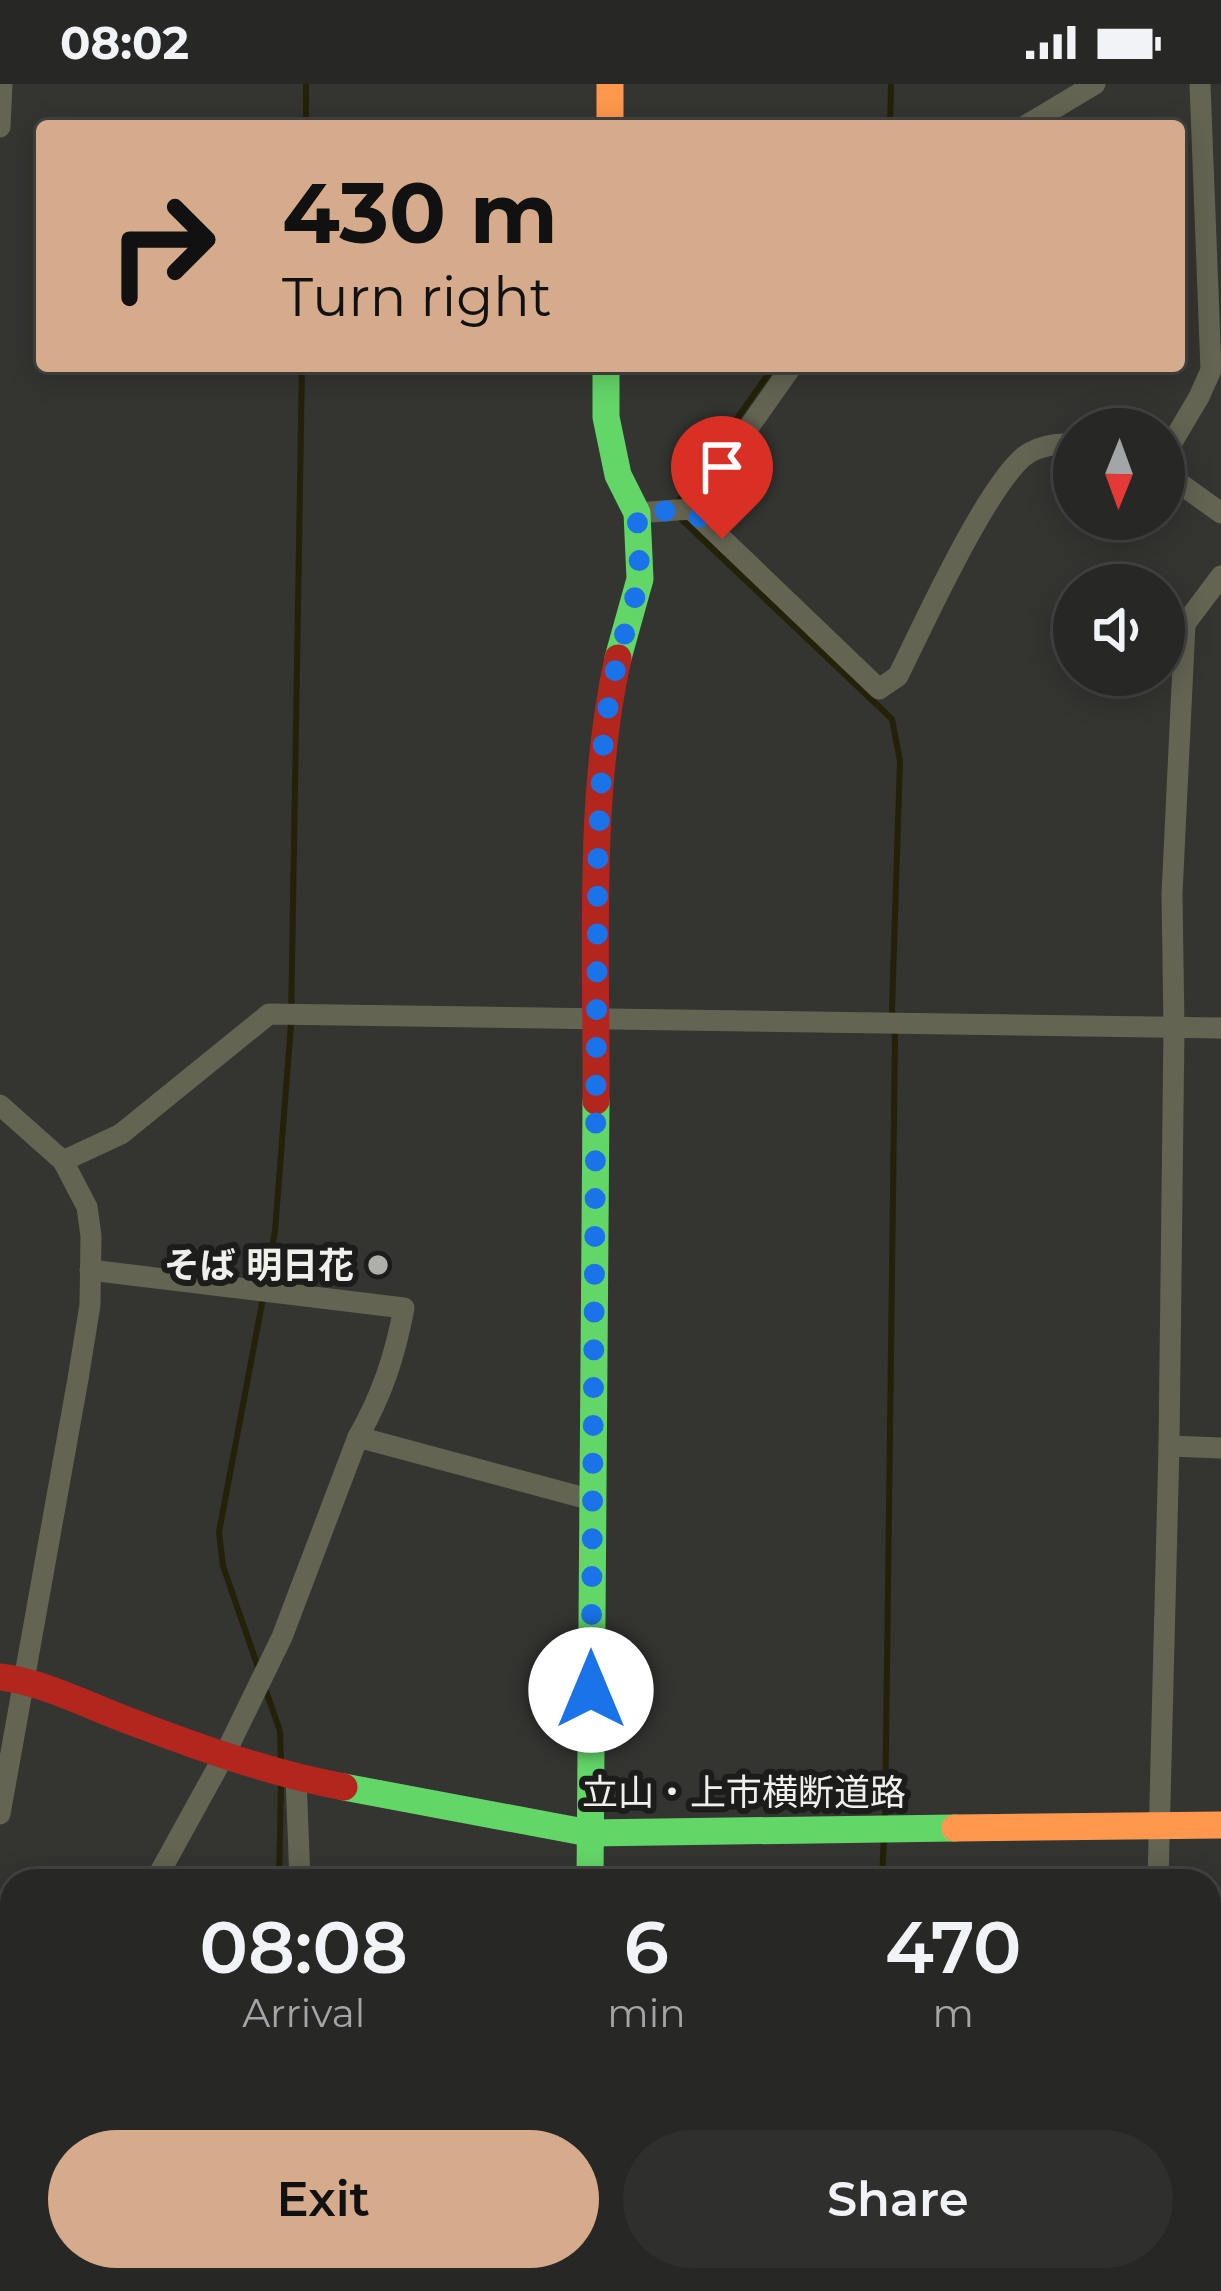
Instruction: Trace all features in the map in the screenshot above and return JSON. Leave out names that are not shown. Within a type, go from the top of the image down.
[{"type":"street","points":[[0,127],[2,84]]},
{"type":"street","points":[[610,84],[610,120]]},
{"type":"street","points":[[1035,120],[1094,84]]},
{"type":"street","points":[[1185,421],[1211,370],[1200,84]]},
{"type":"street","points":[[590,1869],[598,844],[604,729],[640,579],[637,513],[618,475],[606,417],[606,372]]},
{"type":"street","points":[[691,509],[788,372]]},
{"type":"street","points":[[637,513],[691,509],[879,688],[898,676],[986,507],[1011,470],[1028,453],[1053,444]]},
{"type":"street","points":[[1185,487],[1221,513]]},
{"type":"street","points":[[1158,1869],[1169,1446],[1172,894],[1184,624],[1221,576]]},
{"type":"street","points":[[64,1161],[121,1134],[269,1014],[1221,1028]]},
{"type":"street","points":[[0,1106],[64,1161],[86,1207],[91,1236],[90,1305],[12,1679],[0,1814]]},
{"type":"street","points":[[90,1270],[404,1309],[379,1400],[358,1437],[282,1636],[162,1869]]},
{"type":"street","points":[[358,1437],[592,1500]]},
{"type":"street","points":[[1169,1446],[1221,1448]]},
{"type":"street","name":"立山・上市横断道路","points":[[12,1679],[286,1775],[590,1833],[1221,1825]]},
{"type":"street","points":[[286,1775],[298,1869]]},
{"type":"waterway","points":[[306,84],[306,120]]},
{"type":"waterway","points":[[890,120],[891,84]]},
{"type":"waterway","points":[[265,1285],[275,1231],[291,1024],[302,372]]},
{"type":"waterway","points":[[678,506],[770,372]]},
{"type":"waterway","points":[[680,518],[892,719],[900,761],[892,1009],[885,1822]]},
{"type":"waterway","points":[[259,1670],[223,1566],[219,1532],[263,1298]]},
{"type":"waterway","points":[[265,1688],[280,1731],[281,1763]]},
{"type":"waterway","points":[[279,1869],[281,1782]]},
{"type":"waterway","points":[[883,1869],[884,1835]]},
{"type":"traffic: fast","points":[[606,372],[606,417],[618,475],[637,513],[640,579],[618,658]]},
{"type":"traffic: fast","points":[[590,1869],[596,1101]]},
{"type":"traffic: fast","points":[[344,1787],[589,1833],[955,1828]]},
{"type":"traffic: slow","points":[[610,84],[610,120]]},
{"type":"traffic: slow","points":[[955,1828],[1221,1825]]},
{"type":"traffic: jam","points":[[596,1101],[598,822],[618,658]]},
{"type":"traffic: jam","points":[[0,1677],[53,1691],[240,1760],[344,1787]]},
{"type":"place","name":"そば 明日花","points":[[378,1265]]},
{"type":"route","points":[[591,1690],[597,888],[604,729],[640,579],[637,513],[691,509],[722,539]]}]
